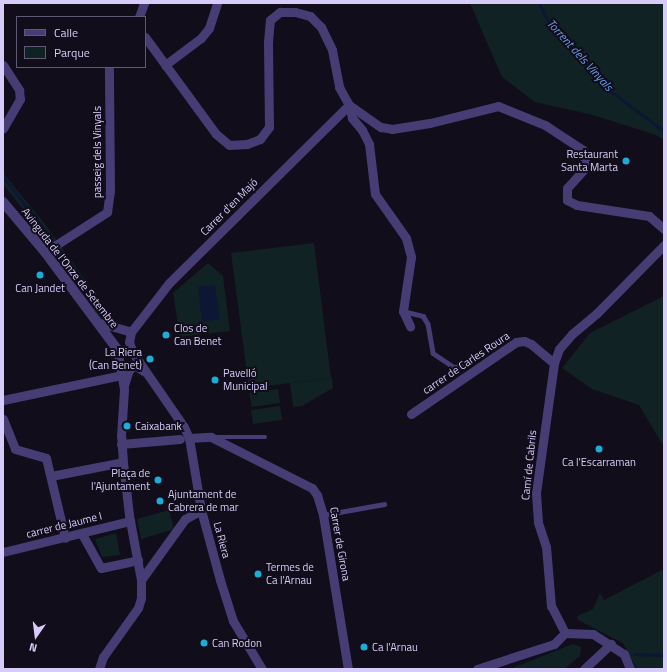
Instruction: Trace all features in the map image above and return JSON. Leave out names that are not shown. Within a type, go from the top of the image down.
[{"type":"street","points":[[139,16],[144,3]]},
{"type":"street","points":[[165,65],[201,38],[209,28],[217,3]]},
{"type":"street","points":[[146,38],[216,134],[229,145],[248,144],[260,139],[269,127],[268,42],[270,20],[280,12],[295,12],[310,16],[321,27],[332,50],[339,87],[350,105],[352,118],[362,130],[369,144],[375,194],[406,238],[411,257],[402,311],[410,326]]},
{"type":"street","points":[[3,66],[19,90],[20,99],[3,128]]},
{"type":"street","name":"passeig dels Vinyals","points":[[48,250],[102,218],[107,212],[110,191],[109,68]]},
{"type":"street","points":[[350,105],[381,127],[392,129],[498,106],[545,125],[583,150],[586,167],[567,188],[568,200],[577,205],[649,216],[664,229]]},
{"type":"street","name":"Carrer d'en Majó","points":[[131,332],[169,283],[350,105]]},
{"type":"street","name":"Avinguda de l'Onze de Setembre","points":[[3,202],[48,250],[117,349]]},
{"type":"street","name":"Camí de Cabrils","points":[[565,633],[551,606],[546,547],[538,522],[537,500],[554,363],[559,349],[572,334],[597,313],[664,245]]},
{"type":"street","name":"Avinguda de l'Onze de Setembre","points":[[97,322],[131,332]]},
{"type":"street","points":[[108,337],[120,328]]},
{"type":"street","points":[[131,332],[129,342],[133,353]]},
{"type":"street","name":"carrer de Carles Roura","points":[[411,414],[516,342],[531,344],[554,363]]},
{"type":"street","points":[[99,669],[103,657],[138,608],[141,580],[130,521],[123,462],[122,444],[124,389],[117,349],[133,353]]},
{"type":"street","name":"La Riera","points":[[133,353],[152,379],[185,439],[201,510],[233,621],[262,669]]},
{"type":"street","points":[[124,389],[129,370],[134,365],[152,379]]},
{"type":"street","points":[[3,400],[122,375]]},
{"type":"street","points":[[3,420],[15,450],[46,458],[51,476],[53,497],[65,538]]},
{"type":"street","name":"Carrer de Girona","points":[[122,444],[211,437],[312,488],[320,501],[323,515],[348,669]]},
{"type":"street","points":[[51,476],[123,462]]},
{"type":"street","points":[[141,580],[185,519],[201,510]]},
{"type":"street","name":"carrer de Jaume I","points":[[3,552],[82,534],[130,521]]},
{"type":"street","points":[[82,534],[101,568],[138,560]]},
{"type":"street","points":[[477,669],[554,644],[565,633],[593,634],[611,644],[624,654],[630,669]]},
{"type":"street","points":[[584,669],[611,644]]},
{"type":"lane","points":[[402,311],[423,316],[428,324],[433,353],[454,367],[461,366]]},
{"type":"lane","points":[[211,437],[265,437]]},
{"type":"lane","points":[[323,515],[384,504]]},
{"type":"green space","points":[[470,3],[664,3],[664,140],[656,135],[593,115],[535,102],[502,77]]},
{"type":"green space","points":[[3,173],[45,224],[112,317],[103,323],[49,242],[3,184]]},
{"type":"green space","points":[[314,243],[331,378],[249,388],[231,253]]},
{"type":"green space","points":[[208,263],[223,276],[230,331],[180,337],[173,293]]},
{"type":"green space","points":[[664,296],[664,447],[639,405],[592,389],[562,368],[590,333]]},
{"type":"green space","points":[[332,378],[333,388],[302,406],[293,407],[290,383]]},
{"type":"green space","points":[[278,389],[280,403],[252,407],[249,393]]},
{"type":"green space","points":[[280,406],[282,420],[253,424],[251,410]]},
{"type":"green space","points":[[169,510],[174,529],[141,539],[137,519]]},
{"type":"green space","points":[[116,533],[120,555],[102,557],[95,539]]},
{"type":"green space","points":[[664,569],[664,669],[637,669],[623,643],[578,620],[577,616],[593,609],[600,593],[604,600]]},
{"type":"green space","points":[[573,644],[581,647],[580,656],[564,669],[510,669]]},
{"type":"water","points":[[215,285],[220,319],[202,322],[198,287]]},
{"type":"waterway","name":"Torrent dels Vinyals","points":[[539,3],[549,23],[606,88],[664,131]]},
{"type":"waterway","points":[[3,177],[52,239]]},
{"type":"waterway","points":[[62,252],[103,308]]},
{"type":"waterway","points":[[635,654],[664,655]]},
{"type":"place","name":"Restaurant Santa Marta","points":[[626,161]]},
{"type":"place","name":"Can Jandet","points":[[40,275]]},
{"type":"place","name":"Clos de Can Benet","points":[[166,335]]},
{"type":"place","name":"La Riera (Can Benet)","points":[[150,359]]},
{"type":"place","name":"Pavelló Municipal","points":[[215,380]]},
{"type":"place","name":"Caixabank","points":[[127,426]]},
{"type":"place","name":"Ca l'Escarraman","points":[[599,449]]},
{"type":"place","name":"Plaça de l'Ajuntament","points":[[158,480]]},
{"type":"place","name":"Ajuntament de Cabrera de mar","points":[[160,501]]},
{"type":"place","name":"Termes de Ca l'Arnau","points":[[258,574]]},
{"type":"place","name":"Can Rodon","points":[[204,643]]},
{"type":"place","name":"Ca l'Arnau","points":[[364,647]]}]
